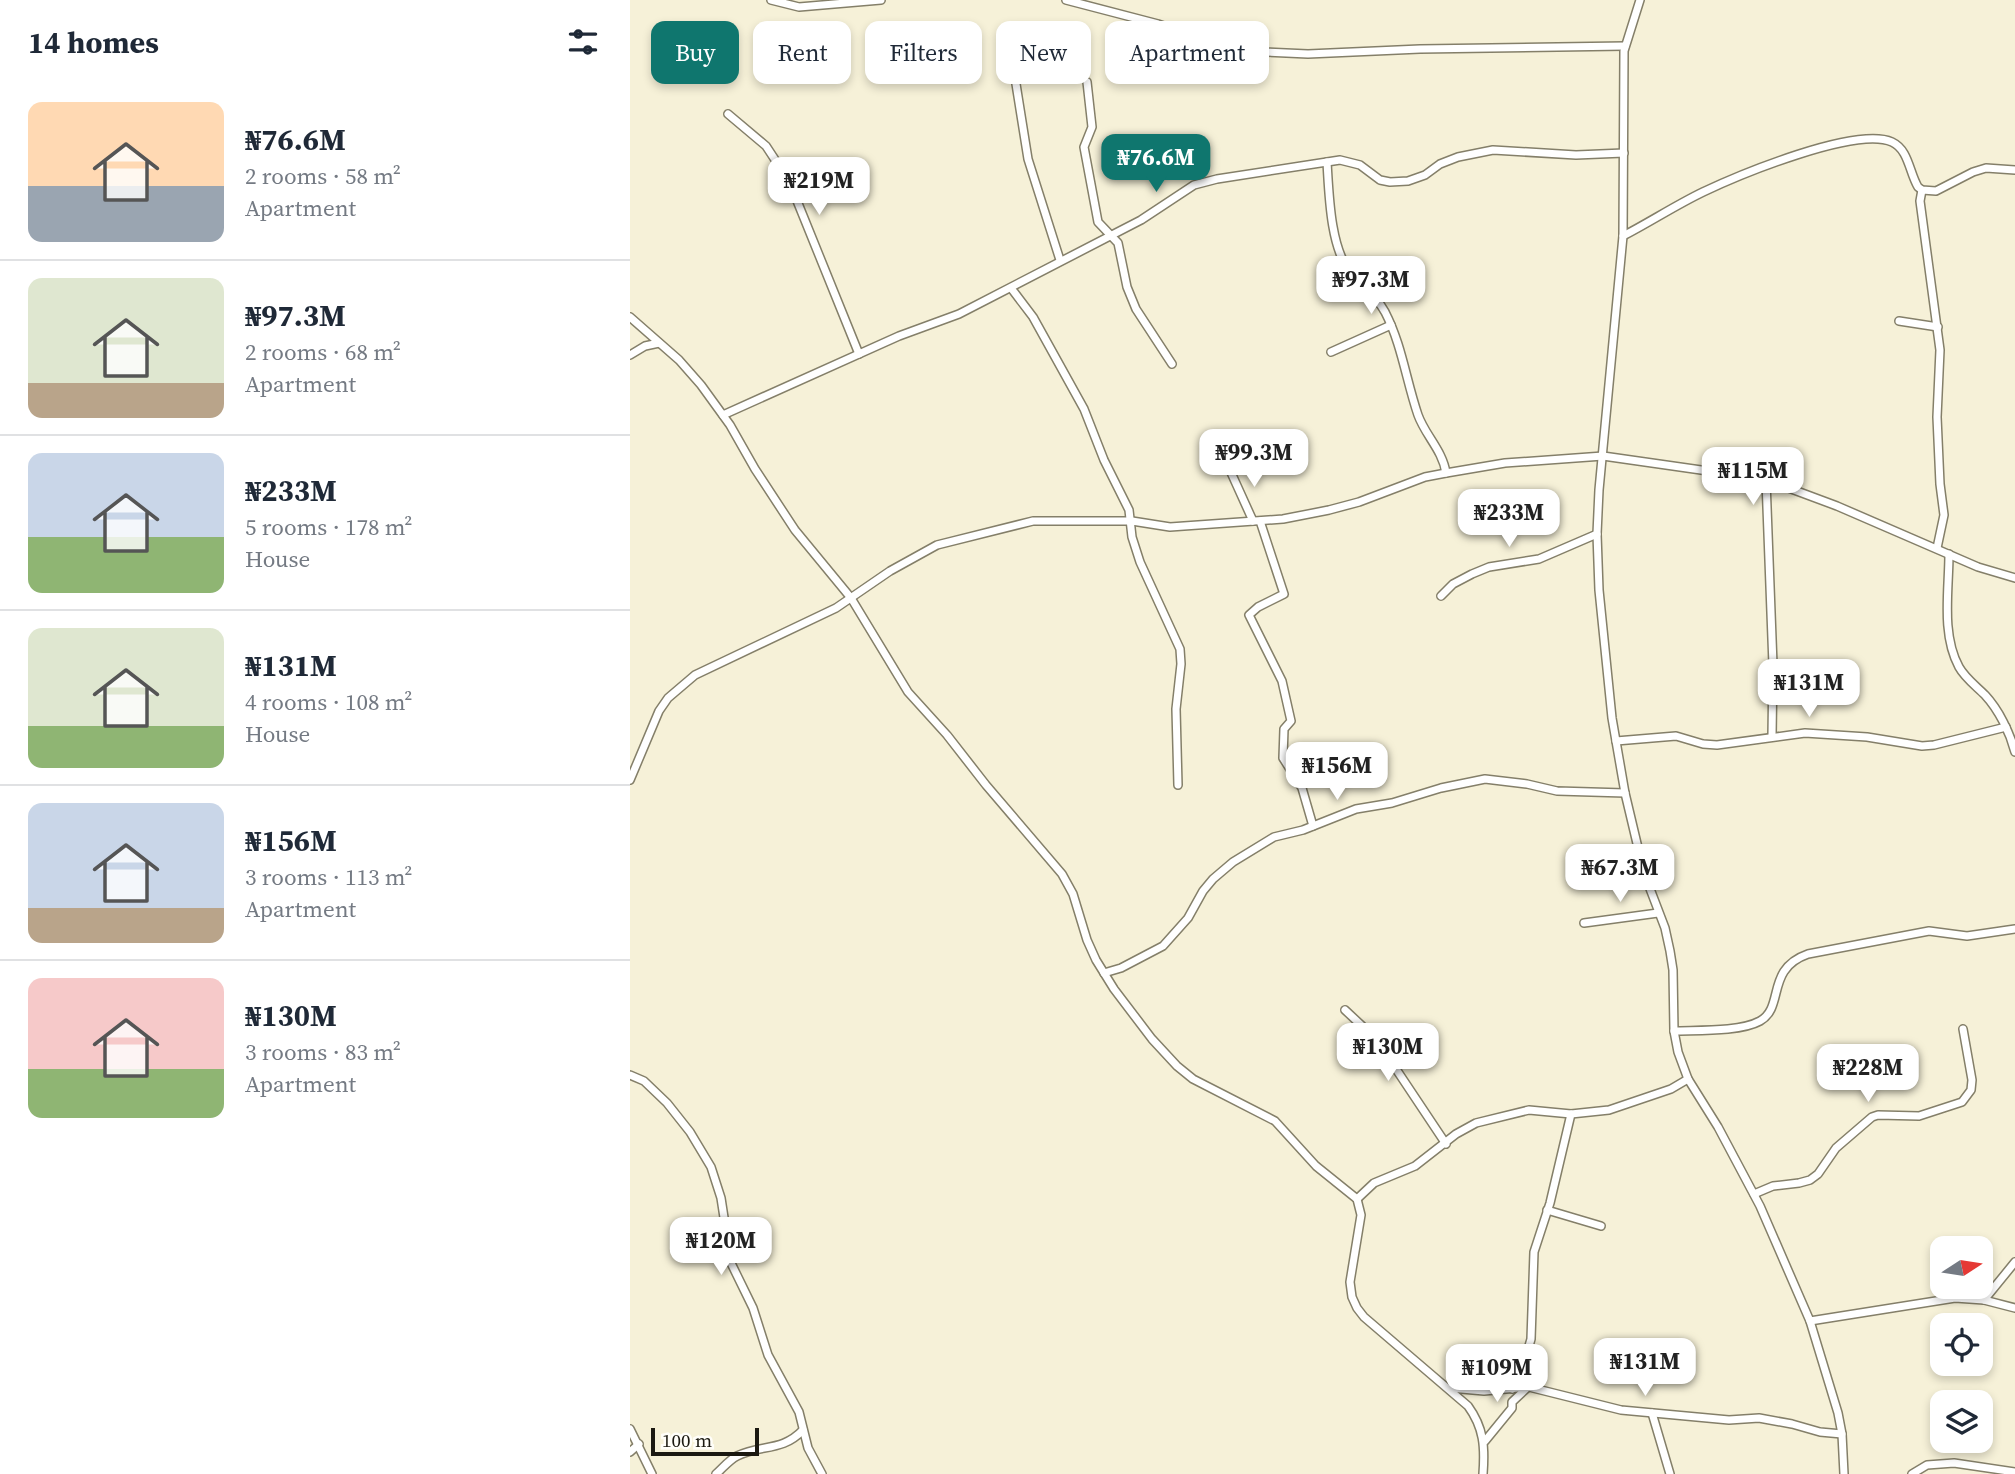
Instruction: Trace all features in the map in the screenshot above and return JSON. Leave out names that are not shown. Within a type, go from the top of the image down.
[{"type":"street","points":[[771,0],[799,7],[881,0]]},
{"type":"street","points":[[1066,0],[1158,24],[1204,40],[1268,52],[1308,54],[1420,49],[1625,46]]},
{"type":"street","points":[[1640,0],[1625,46],[1623,236],[1597,534],[1604,652],[1616,741],[1644,873],[1667,939],[1673,970],[1674,1031],[1678,1052],[1688,1079],[1754,1194],[1810,1321],[1839,1413],[1844,1474]]},
{"type":"street","points":[[1016,84],[1028,159],[1060,260]]},
{"type":"street","points":[[1087,84],[1092,127],[1084,147],[1098,222],[1118,243],[1127,288],[1136,309],[1172,363]]},
{"type":"street","points":[[728,114],[766,146],[789,181],[859,354]]},
{"type":"street","points":[[1623,236],[1704,192],[1799,155],[1862,138],[1878,138],[1893,142],[1901,148],[1915,181],[1922,190],[1936,191],[1986,168],[2015,170]]},
{"type":"street","points":[[723,415],[899,336],[959,314],[1141,220],[1194,185],[1227,177],[1340,160],[1360,165],[1380,180],[1390,182],[1408,181],[1458,157],[1493,150],[1590,156],[1624,153]]},
{"type":"street","points":[[1327,162],[1332,211],[1342,258],[1350,272],[1374,295],[1391,325],[1419,418],[1441,456],[1446,473]]},
{"type":"street","points":[[1922,190],[1920,201],[1940,350],[1937,417],[1944,515],[1937,548]]},
{"type":"street","points":[[1011,288],[1033,317],[1084,409],[1104,460],[1124,498],[1132,521],[1132,537],[1140,562],[1180,649],[1176,709],[1178,785]]},
{"type":"street","points":[[630,317],[679,359],[723,415],[795,530],[851,598],[908,692],[947,734],[986,785],[1069,883],[1087,940],[1104,973],[1135,1018],[1177,1066],[1193,1079],[1275,1121],[1316,1166],[1357,1199],[1360,1215],[1350,1282],[1357,1308],[1364,1317],[1468,1406],[1476,1417],[1485,1441],[1483,1474]]},
{"type":"street","points":[[1899,321],[1938,327]]},
{"type":"street","points":[[1331,352],[1391,325]]},
{"type":"street","points":[[630,355],[645,346],[659,343]]},
{"type":"street","points":[[630,780],[667,698],[695,675],[786,633],[851,598],[918,554],[964,537],[1033,521],[1132,521],[1170,527],[1257,521],[1329,510],[1426,477],[1446,473],[1505,463],[1603,456],[1766,481],[1826,502],[1978,567],[2015,578]]},
{"type":"street","points":[[1229,468],[1257,521],[1283,594],[1248,615],[1282,681],[1291,721],[1284,729],[1283,758],[1302,788],[1313,826]]},
{"type":"street","points":[[1766,481],[1773,665],[1772,736]]},
{"type":"street","points":[[1441,596],[1453,584],[1489,567],[1539,559],[1597,534]]},
{"type":"street","points":[[1949,554],[1948,621],[1952,648],[1959,667],[1988,698],[2006,727],[2015,752]]},
{"type":"street","points":[[1616,741],[1676,736],[1717,745],[1790,733],[1825,733],[1934,746],[2006,727]]},
{"type":"street","points":[[1104,973],[1121,968],[1163,946],[1188,918],[1203,891],[1233,862],[1274,837],[1313,826],[1356,809],[1392,803],[1441,788],[1485,779],[1557,791],[1625,793]]},
{"type":"street","points":[[1584,923],[1658,913]]},
{"type":"street","points":[[1674,1031],[1748,1026],[1760,1021],[1770,1011],[1783,970],[1792,961],[1808,954],[1929,931],[1967,936],[2015,929]]},
{"type":"street","points":[[1345,1010],[1376,1039],[1446,1144]]},
{"type":"street","points":[[1754,1194],[1773,1186],[1799,1183],[1818,1174],[1836,1149],[1872,1117],[1919,1116],[1962,1102],[1971,1090],[1972,1080],[1963,1029]]},
{"type":"street","points":[[630,1075],[643,1081],[667,1103],[690,1132],[711,1167],[720,1198],[731,1263],[753,1308],[768,1355],[799,1412],[808,1448],[822,1474]]},
{"type":"street","points":[[1357,1199],[1374,1183],[1415,1166],[1465,1128],[1530,1110],[1572,1114],[1609,1110],[1671,1089],[1688,1079]]},
{"type":"street","points":[[1512,1389],[1531,1339],[1534,1252],[1572,1114]]},
{"type":"street","points":[[1547,1210],[1601,1226]]},
{"type":"street","points":[[1984,1300],[2015,1262]]},
{"type":"street","points":[[1810,1321],[1955,1298],[1984,1300],[2015,1308]]},
{"type":"street","points":[[1448,1388],[1484,1391],[1529,1387],[1621,1410],[1729,1420],[1759,1418],[1842,1434]]},
{"type":"street","points":[[1485,1441],[1512,1408],[1512,1402],[1529,1387]]},
{"type":"street","points":[[1652,1413],[1670,1474]]},
{"type":"street","points":[[630,1429],[652,1474]]},
{"type":"street","points":[[716,1474],[739,1455],[778,1446],[796,1437],[803,1430]]},
{"type":"street","points":[[1832,1434],[1842,1445]]},
{"type":"street","points":[[630,1452],[639,1444]]},
{"type":"street","points":[[1912,1474],[1927,1465],[1954,1463],[2015,1472]]}]
